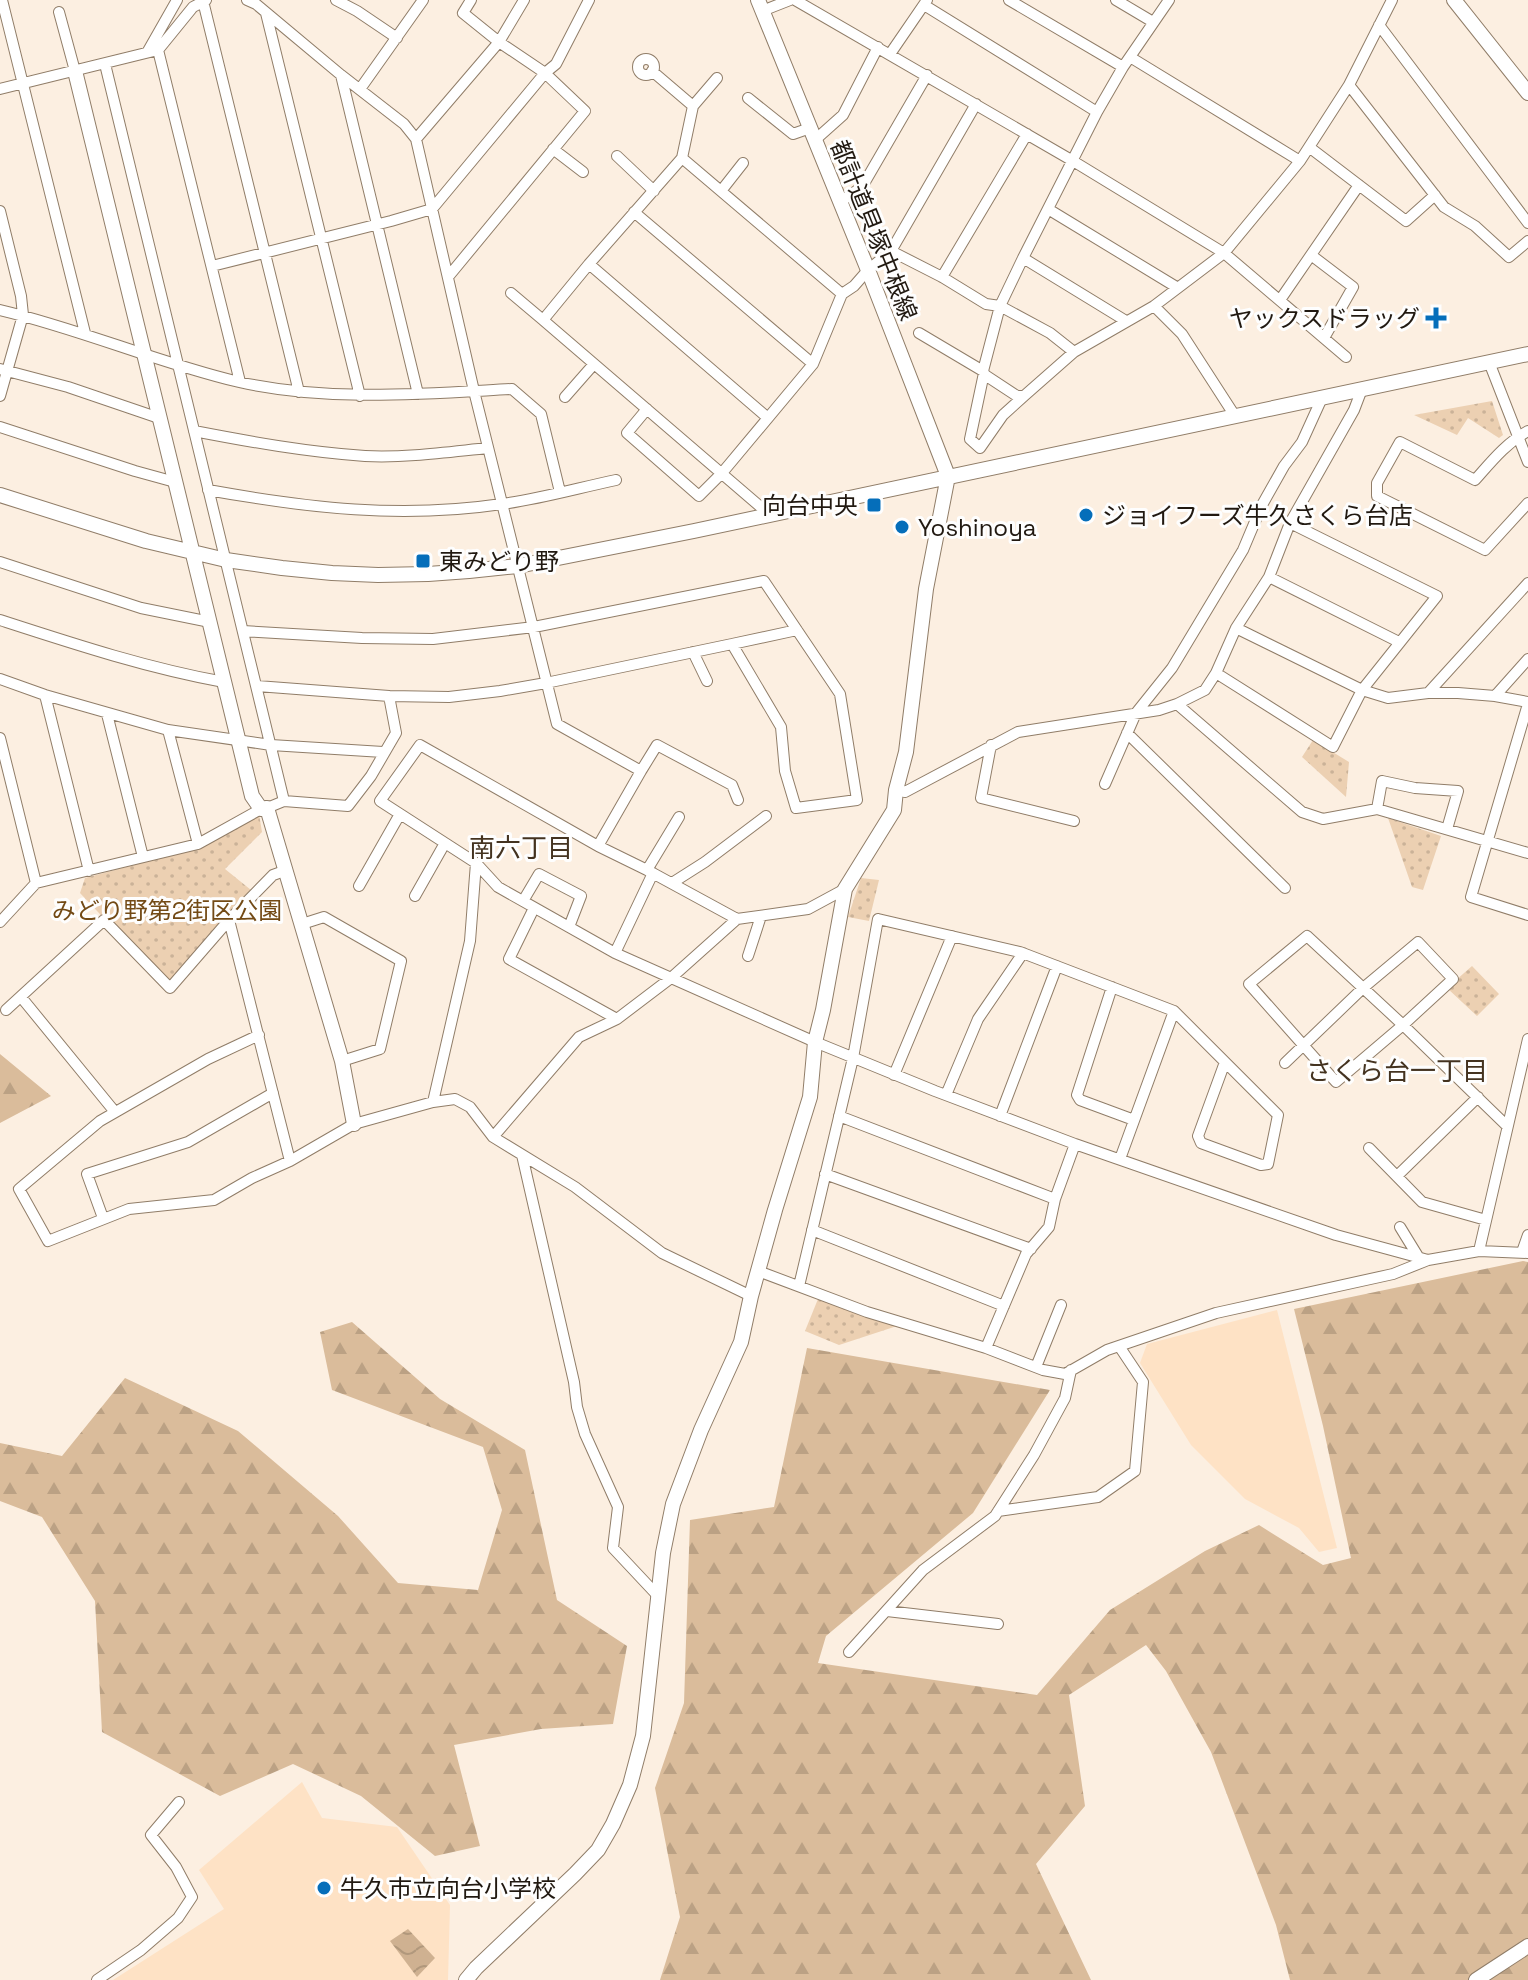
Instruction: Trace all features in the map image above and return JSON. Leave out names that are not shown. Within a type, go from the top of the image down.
[{"type":"street","points":[[2,0],[85,333]]},
{"type":"street","points":[[177,0],[153,50],[240,382]]},
{"type":"street","points":[[0,89],[153,50],[193,7],[204,0],[299,392]]},
{"type":"street","points":[[247,0],[256,4],[404,124],[416,139],[474,391],[557,724],[641,771]]},
{"type":"street","points":[[336,0],[397,38]]},
{"type":"street","points":[[357,11],[364,0]]},
{"type":"street","points":[[360,89],[423,0]]},
{"type":"street","points":[[448,277],[585,111],[545,73],[463,13],[471,0]]},
{"type":"street","points":[[416,139],[499,42],[524,0]]},
{"type":"street","points":[[212,266],[432,209],[545,73],[556,64],[589,0]]},
{"type":"street","points":[[760,5],[792,0],[1073,161],[1224,253],[1346,357]]},
{"type":"street","points":[[1009,0],[1127,62],[1300,161]]},
{"type":"street","points":[[1116,0],[1153,22]]},
{"type":"street","points":[[1169,0],[1097,112],[1000,306],[970,439],[980,448],[1003,415],[1074,352],[1154,306],[1224,253],[1300,161],[1349,85],[1392,0]]},
{"type":"street","points":[[1454,0],[1528,93]]},
{"type":"street","points":[[890,54],[925,2],[1097,112]]},
{"type":"street","name":"都計道貝塚中根線","points":[[760,5],[948,476]]},
{"type":"street","points":[[59,12],[252,796],[264,808],[287,870],[342,1061],[354,1124]]},
{"type":"street","points":[[266,12],[360,396]]},
{"type":"street","points":[[1379,25],[1528,223]]},
{"type":"street","points":[[748,98],[793,134],[812,134],[843,115],[878,47]]},
{"type":"street","points":[[105,64],[284,801]]},
{"type":"street","points":[[652,71],[693,106]]},
{"type":"street","points":[[341,75],[418,394]]},
{"type":"street","points":[[840,202],[862,187],[927,75]]},
{"type":"street","points":[[543,320],[682,158],[693,106],[717,78]]},
{"type":"street","points":[[1349,85],[1444,207],[1475,226],[1509,257],[1528,241]]},
{"type":"street","points":[[647,409],[627,433],[699,496],[813,364],[842,294],[891,251],[976,104]]},
{"type":"street","points":[[942,277],[1027,134]]},
{"type":"street","points":[[1309,147],[1406,221],[1435,195]]},
{"type":"street","points":[[553,149],[583,172]]},
{"type":"street","points":[[617,156],[654,191]]},
{"type":"street","points":[[682,158],[842,294]]},
{"type":"street","points":[[721,191],[743,163]]},
{"type":"street","points":[[1280,300],[1359,185]]},
{"type":"street","points":[[1048,209],[1178,288]]},
{"type":"street","points":[[0,211],[5,250],[21,296],[23,315],[4,370],[0,396]]},
{"type":"street","points":[[634,212],[813,364]]},
{"type":"street","points":[[891,251],[986,304],[1000,306],[1050,333],[1074,352]]},
{"type":"street","points":[[1311,255],[1353,287],[1324,338]]},
{"type":"street","points":[[1023,258],[1126,321]]},
{"type":"street","points":[[589,264],[768,418]]},
{"type":"street","points":[[511,293],[770,515]]},
{"type":"street","points":[[1154,306],[1182,334],[1235,416]]},
{"type":"street","points":[[0,310],[85,333],[178,365],[240,382],[299,392],[360,396],[512,389],[541,414],[560,492]]},
{"type":"street","points":[[919,333],[1017,396],[1024,396]]},
{"type":"street","points":[[0,495],[146,541],[226,560],[282,568],[378,575],[518,566],[1528,354]]},
{"type":"street","points":[[1489,362],[1523,434],[1528,462]]},
{"type":"street","points":[[565,397],[594,364]]},
{"type":"street","points":[[4,370],[68,387],[159,418]]},
{"type":"street","points":[[896,790],[905,792],[1018,732],[1177,704],[1205,690],[1236,628],[1269,577],[1290,523],[1354,410],[1362,389]]},
{"type":"street","points":[[1105,784],[1136,713],[1172,668],[1243,550],[1262,505],[1302,442],[1322,398]]},
{"type":"street","points":[[0,427],[175,482]]},
{"type":"street","points":[[194,431],[268,446],[368,456],[488,448]]},
{"type":"street","points":[[1523,434],[1503,449],[1475,480],[1400,442],[1377,483],[1377,496],[1485,550],[1528,503]]},
{"type":"street","points":[[466,1980],[598,1850],[630,1785],[643,1736],[663,1553],[673,1504],[701,1430],[741,1342],[775,1210],[810,1097],[815,1042],[845,889],[894,810],[906,752],[926,589],[948,476]]},
{"type":"street","points":[[208,490],[275,502],[358,511],[417,511],[502,504],[616,480]]},
{"type":"street","points":[[1216,673],[1333,747],[1362,690],[1437,596],[1290,523]]},
{"type":"street","points":[[0,562],[141,608],[210,622]]},
{"type":"street","points":[[1269,577],[1399,642]]},
{"type":"street","points":[[243,631],[348,638],[433,639],[534,627],[764,581],[840,694],[857,800],[796,808],[785,771],[781,727],[732,644]]},
{"type":"street","points":[[1428,693],[1528,583]]},
{"type":"street","points":[[0,620],[93,650],[224,682]]},
{"type":"street","points":[[1236,628],[1362,690],[1388,698],[1428,693],[1495,696],[1528,703],[1471,897],[1528,915]]},
{"type":"street","points":[[257,686],[389,696],[449,697],[546,683],[797,630]]},
{"type":"street","points":[[693,652],[707,681]]},
{"type":"street","points":[[1495,696],[1528,659]]},
{"type":"street","points":[[0,679],[107,714],[168,730],[271,745],[383,752]]},
{"type":"street","points":[[45,695],[89,871]]},
{"type":"street","points":[[0,922],[36,883],[198,844],[264,808],[284,801],[348,806],[371,776],[396,733],[389,696]]},
{"type":"street","points":[[1177,704],[1302,812],[1323,819],[1377,809],[1528,853]]},
{"type":"street","points":[[107,714],[143,857]]},
{"type":"street","points":[[168,730],[198,844]]},
{"type":"street","points":[[1127,733],[1285,888]]},
{"type":"street","points":[[0,738],[36,883]]},
{"type":"street","points":[[737,919],[598,846],[420,745],[380,801],[476,863],[498,887],[615,953],[815,1042],[1075,1144],[1336,1235],[1424,1259]]},
{"type":"street","points":[[598,846],[657,745],[732,785],[738,800]]},
{"type":"street","points":[[991,745],[981,798],[1074,821]]},
{"type":"street","points":[[1377,809],[1382,781],[1415,788],[1458,791],[1447,829]]},
{"type":"street","points":[[359,886],[400,814]]},
{"type":"street","points":[[672,883],[766,816]]},
{"type":"street","points":[[615,953],[650,872],[679,817]]},
{"type":"street","points":[[415,896],[445,843]]},
{"type":"street","points":[[433,1102],[470,941],[476,863]]},
{"type":"street","points":[[6,1010],[104,920],[170,988],[273,875],[287,870]]},
{"type":"street","points":[[523,901],[539,874],[581,896],[569,927]]},
{"type":"street","points":[[493,1137],[579,1037],[617,1019],[671,978],[737,919],[808,909],[845,889]]},
{"type":"street","points":[[534,908],[509,959],[617,1019]]},
{"type":"street","points":[[748,956],[761,916]]},
{"type":"street","points":[[302,924],[324,917],[401,961],[380,1049],[342,1061]]},
{"type":"street","points":[[799,1286],[853,1058],[878,919],[1023,953],[1174,1011],[1225,1062],[1278,1115],[1268,1164],[1261,1165],[1201,1143],[1198,1136],[1225,1062]]},
{"type":"street","points":[[229,920],[290,1161]]},
{"type":"street","points":[[894,1075],[952,936]]},
{"type":"street","points":[[1285,1063],[1303,1045],[1363,988],[1418,942],[1453,979],[1403,1025],[1336,1082],[1303,1045],[1249,984],[1307,936],[1363,988],[1403,1025],[1507,1126]]},
{"type":"street","points":[[946,1095],[978,1019],[1023,953]]},
{"type":"street","points":[[1000,1116],[1057,966]]},
{"type":"street","points":[[1112,987],[1077,1095],[1080,1100],[1134,1120]]},
{"type":"street","points":[[21,997],[115,1112]]},
{"type":"street","points":[[1120,1159],[1174,1011]]},
{"type":"street","points":[[259,1035],[208,1059],[100,1121],[19,1189],[48,1241],[129,1209],[214,1200],[354,1124],[455,1099],[470,1107],[493,1137],[575,1187],[662,1253],[751,1296]]},
{"type":"street","points":[[1479,1251],[1528,1039]]},
{"type":"street","points":[[103,1218],[87,1174],[188,1142],[273,1093]]},
{"type":"street","points":[[1397,1176],[1478,1097]]},
{"type":"street","points":[[839,1116],[1055,1199]]},
{"type":"street","points":[[986,1348],[1026,1254],[1049,1227],[1055,1199],[1075,1144]]},
{"type":"street","points":[[1369,1148],[1422,1202],[1486,1220]]},
{"type":"street","points":[[522,1155],[577,1407],[585,1434],[618,1507],[613,1548],[658,1596]]},
{"type":"street","points":[[825,1174],[1031,1249]]},
{"type":"street","points":[[1400,1227],[1424,1259]]},
{"type":"street","points":[[812,1230],[1004,1306]]},
{"type":"street","points":[[758,1271],[867,1312],[1065,1374],[1107,1350],[1216,1313],[1393,1274],[1424,1259],[1479,1251],[1525,1252],[1528,1235]]},
{"type":"street","points":[[1036,1367],[1061,1305]]},
{"type":"street","points":[[998,1511],[1098,1497],[1135,1471],[1143,1382],[1119,1346]]},
{"type":"street","points":[[849,1652],[923,1570],[995,1516],[1034,1455],[1065,1398],[1071,1370]]},
{"type":"street","points":[[887,1611],[998,1624]]},
{"type":"street","points":[[97,1980],[141,1950],[169,1926],[192,1897],[176,1867],[151,1835],[179,1802]]},
{"type":"street","points":[[1476,1980],[1528,1946]]},
{"type":"shaded area","points":[[1277,1310],[1337,1548],[1319,1552],[1299,1528],[1245,1499],[1191,1445],[1140,1363],[1147,1344]]},
{"type":"shaded area","name":"牛久市立向台小学校","points":[[302,1782],[322,1818],[397,1827],[450,1905],[448,1980],[113,1980],[224,1909],[199,1870]]},
{"type":"green space","points":[[1492,401],[1503,435],[1499,438],[1468,418],[1457,435],[1414,415]]},
{"type":"green space","points":[[1313,740],[1349,762],[1346,797],[1302,757]]},
{"type":"green space","name":"みどり野第2街区公園","points":[[259,814],[262,832],[225,869],[251,890],[250,896],[167,985],[80,893],[85,878],[205,846]]},
{"type":"green space","points":[[1388,818],[1441,836],[1423,890],[1412,887]]},
{"type":"green space","points":[[861,878],[879,880],[869,921],[848,917]]},
{"type":"green space","points":[[1472,966],[1499,994],[1477,1016],[1447,988]]},
{"type":"green space","points":[[0,1054],[51,1096],[0,1123]]},
{"type":"green space","points":[[1528,1262],[1528,1980],[1290,1980],[1276,1925],[1211,1752],[1166,1671],[1146,1645],[1069,1695],[1085,1806],[1036,1864],[1091,1980],[660,1980],[680,1917],[655,1788],[684,1703],[690,1520],[774,1507],[807,1348],[1050,1390],[973,1513],[826,1636],[818,1663],[1037,1695],[1110,1610],[1205,1551],[1259,1525],[1323,1565],[1351,1558],[1294,1309]]},
{"type":"green space","points":[[818,1299],[897,1326],[839,1345],[805,1331]]},
{"type":"green space","points":[[352,1322],[440,1399],[525,1450],[557,1600],[627,1646],[613,1724],[541,1729],[454,1745],[480,1846],[435,1856],[361,1796],[293,1764],[220,1796],[102,1732],[95,1601],[42,1517],[0,1501],[0,1443],[62,1456],[125,1378],[238,1431],[338,1516],[398,1583],[478,1590],[502,1510],[483,1447],[332,1390],[320,1332]]},
{"type":"water","points":[[408,1929],[435,1958],[417,1977],[390,1941]]},
{"type":"place","name":"ヤックスドラッグ","points":[[1436,318]]},
{"type":"place","name":"向台中央","points":[[874,505]]},
{"type":"place","name":"ジョイフーズ牛久さくら台店","points":[[1086,515]]},
{"type":"place","name":"Yoshinoya","points":[[902,527]]},
{"type":"place","name":"東みどり野","points":[[423,561]]},
{"type":"place","name":"牛久市立向台小学校","points":[[324,1888]]},
{"type":"district","name":"南六丁目","points":[[521,848]]},
{"type":"district","name":"さくら台一丁目","points":[[1397,1071]]}]
